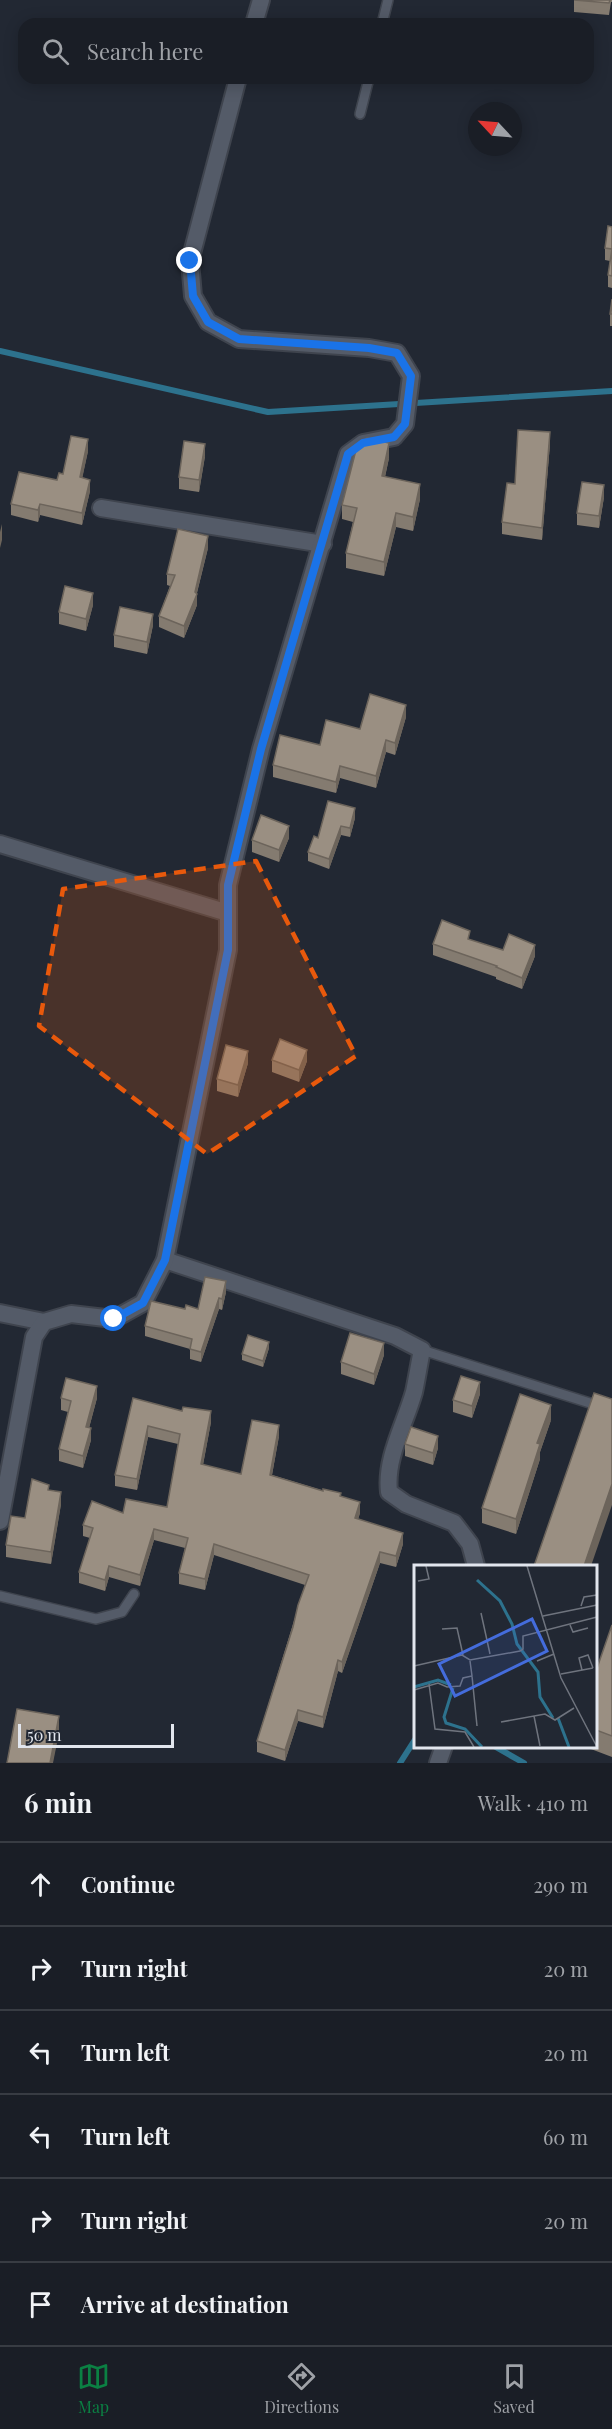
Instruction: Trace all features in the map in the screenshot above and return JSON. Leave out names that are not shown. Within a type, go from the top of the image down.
[{"type":"street","points":[[256,18],[261,0]]},
{"type":"street","points":[[0,1312],[44,1322],[71,1314],[114,1319],[143,1303],[165,1260],[228,950],[228,885],[261,749],[348,454],[363,443],[394,437],[405,424],[411,376],[397,353],[369,348],[239,339],[208,322],[193,296],[190,261],[236,84]]},
{"type":"street","points":[[101,508],[323,544]]},
{"type":"street","points":[[0,844],[228,913]]},
{"type":"street","points":[[165,1260],[394,1336],[422,1350],[414,1390],[392,1458],[388,1480],[389,1492],[406,1504],[454,1523],[470,1544],[476,1565]]},
{"type":"street","points":[[0,1521],[34,1337],[44,1322]]},
{"type":"street","points":[[438,1763],[443,1748]]},
{"type":"lane","points":[[384,18],[388,0]]},
{"type":"lane","points":[[360,114],[368,84]]},
{"type":"lane","points":[[422,1350],[612,1410]]},
{"type":"lane","points":[[0,1596],[96,1619],[122,1612],[134,1594]]},
{"type":"highlighted area","points":[[256,861],[356,1056],[207,1154],[39,1026],[63,889]]},
{"type":"building","points":[[574,0],[610,0],[609,3]]},
{"type":"building","points":[[608,226],[612,227],[612,249],[605,248]]},
{"type":"building","points":[[612,249],[612,276],[608,275]]},
{"type":"building","points":[[518,430],[550,432],[542,528],[502,522],[507,483],[515,484]]},
{"type":"building","points":[[71,436],[88,439],[80,477],[90,480],[82,513],[40,504],[38,510],[11,504],[19,472],[57,480],[59,473],[63,474]]},
{"type":"building","points":[[367,438],[389,443],[382,476],[420,484],[413,517],[396,513],[384,562],[346,553],[357,508],[342,505],[357,446]]},
{"type":"building","points":[[184,441],[205,444],[199,480],[179,477]]},
{"type":"building","points":[[582,482],[604,485],[599,516],[577,513]]},
{"type":"building","points":[[178,529],[208,536],[195,592],[197,594],[184,626],[159,616],[175,575],[167,574]]},
{"type":"building","points":[[65,586],[93,593],[86,619],[59,612]]},
{"type":"building","points":[[120,607],[153,614],[147,642],[114,635]]},
{"type":"building","points":[[370,694],[406,705],[395,743],[386,740],[376,776],[340,766],[336,782],[273,765],[280,735],[320,745],[326,720],[360,729]]},
{"type":"building","points":[[328,801],[355,808],[350,828],[341,826],[329,859],[308,852],[314,836],[318,838]]},
{"type":"building","points":[[261,815],[289,826],[279,850],[252,840]]},
{"type":"building","points":[[442,920],[470,931],[468,939],[503,950],[509,934],[535,945],[522,978],[497,966],[433,944]]},
{"type":"building","points":[[280,1039],[307,1050],[299,1070],[272,1060]]},
{"type":"building","points":[[226,1045],[248,1051],[238,1085],[217,1079]]},
{"type":"building","points":[[205,1277],[226,1281],[222,1299],[219,1298],[201,1352],[190,1349],[192,1339],[145,1326],[151,1301],[185,1309],[186,1305],[198,1309]]},
{"type":"building","points":[[350,1333],[384,1343],[374,1374],[341,1362]]},
{"type":"building","points":[[248,1335],[269,1342],[263,1361],[242,1354]]},
{"type":"building","points":[[461,1376],[480,1382],[472,1406],[453,1400]]},
{"type":"building","points":[[66,1378],[97,1386],[86,1427],[91,1428],[83,1456],[59,1449],[71,1401],[61,1398]]},
{"type":"building","points":[[594,1393],[612,1399],[612,1484],[584,1565],[534,1565]]},
{"type":"building","points":[[520,1394],[551,1405],[537,1443],[540,1444],[516,1519],[482,1508]]},
{"type":"building","points":[[133,1398],[182,1411],[183,1407],[211,1411],[201,1464],[241,1474],[252,1420],[279,1425],[270,1475],[323,1491],[323,1489],[341,1493],[340,1496],[360,1502],[355,1518],[403,1533],[396,1556],[380,1552],[342,1662],[338,1660],[323,1717],[298,1710],[285,1750],[257,1741],[309,1575],[214,1544],[205,1579],[179,1573],[188,1538],[154,1529],[140,1575],[109,1566],[105,1580],[79,1572],[93,1528],[83,1525],[92,1501],[123,1513],[126,1499],[167,1507],[180,1434],[148,1426],[137,1479],[115,1475]]},
{"type":"building","points":[[411,1427],[438,1436],[433,1453],[405,1444]]},
{"type":"building","points":[[32,1479],[49,1485],[48,1490],[61,1492],[51,1552],[6,1545],[11,1516],[25,1518]]},
{"type":"building","points":[[612,1625],[612,1736],[597,1730],[597,1668]]},
{"type":"building","points":[[17,1709],[59,1716],[50,1763],[7,1763]]},
{"type":"waterway","points":[[0,351],[268,412],[612,391]]},
{"type":"waterway","points":[[400,1763],[414,1741]]},
{"type":"waterway","points":[[498,1748],[524,1763]]},
{"type":"route","points":[[114,1319],[143,1303],[165,1260],[228,950],[228,885],[261,749],[348,454],[363,443],[394,437],[405,424],[411,376],[397,353],[369,348],[239,339],[208,322],[193,296],[190,261]]}]
